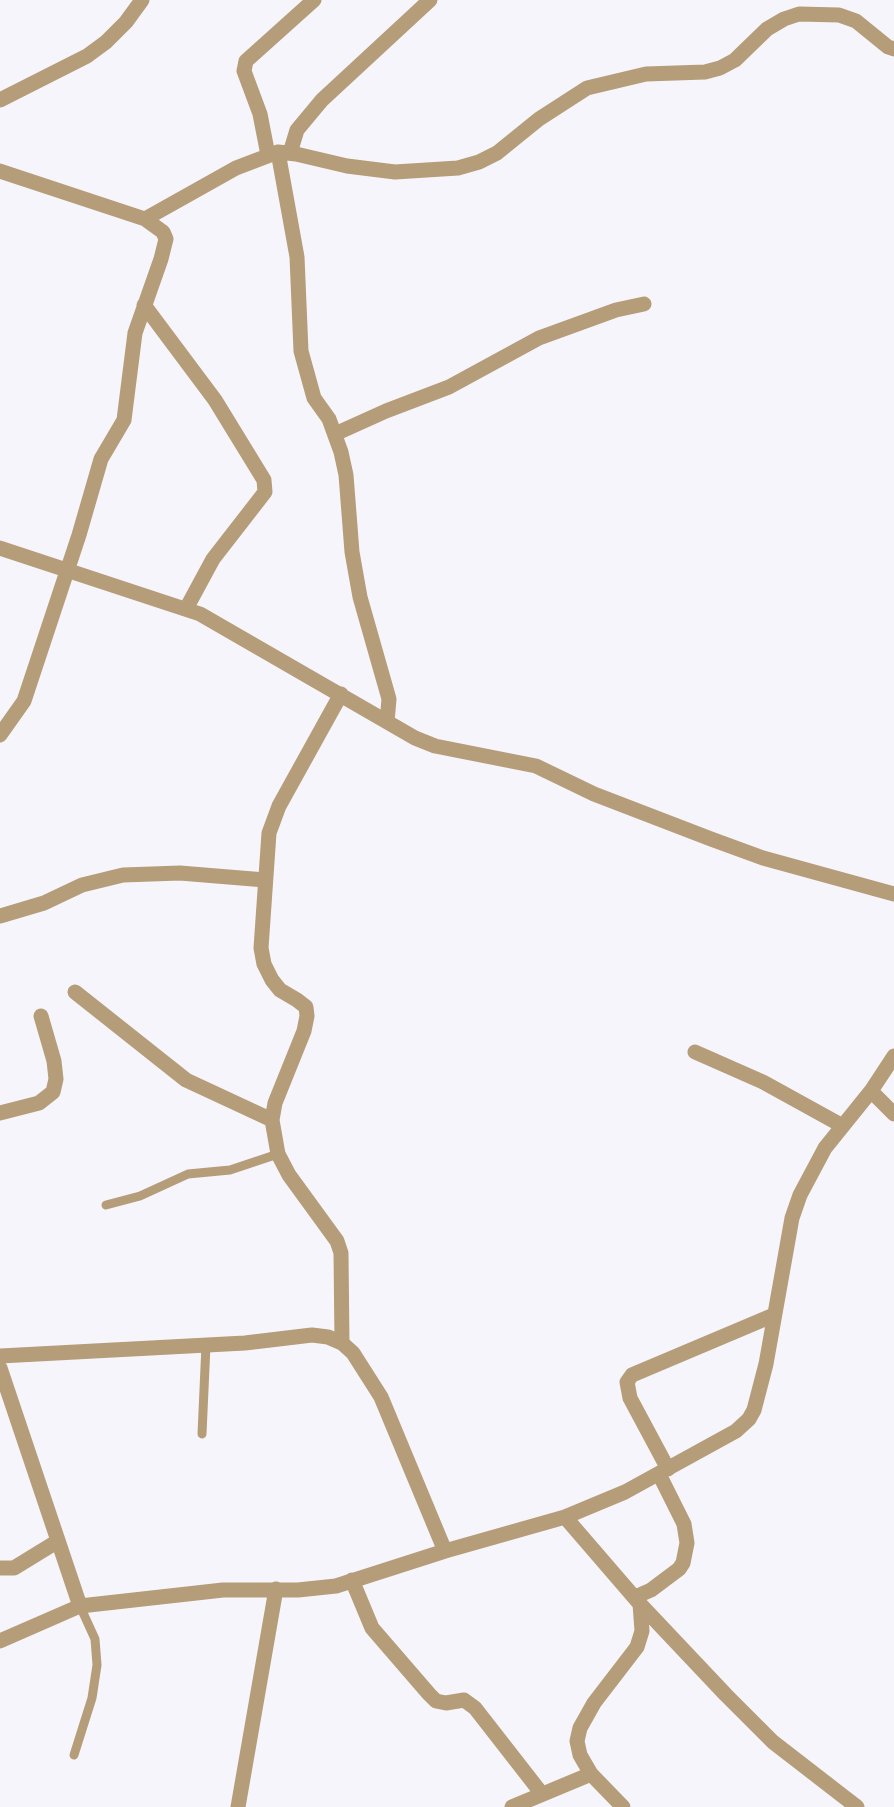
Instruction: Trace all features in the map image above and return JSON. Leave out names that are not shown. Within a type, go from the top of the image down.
[{"type":"street","points":[[0,100],[87,56],[113,35],[142,0]]},
{"type":"street","points":[[314,0],[246,60],[246,76],[260,114],[279,154],[297,257],[301,351],[314,398],[329,419],[346,475],[352,552],[360,597],[389,699],[387,722]]},
{"type":"street","points":[[279,154],[322,100],[430,0]]},
{"type":"street","points":[[145,219],[236,168],[279,154],[395,172],[458,168],[479,162],[497,153],[551,110],[587,88],[610,80],[646,74],[705,72],[720,68],[735,60],[767,29],[784,19],[799,14],[839,14],[856,21],[888,47],[894,49]]},
{"type":"street","points":[[0,171],[145,219],[163,232],[166,239],[162,259],[135,333],[124,420],[101,459],[89,505],[24,701],[0,735]]},
{"type":"street","points":[[335,434],[386,411],[449,387],[539,338],[616,310],[644,304]]},
{"type":"street","points":[[144,305],[215,400],[264,480],[265,492],[213,559],[186,609]]},
{"type":"street","points":[[0,548],[186,609],[222,625],[415,738],[434,746],[536,766],[624,807],[763,858],[894,894]]},
{"type":"street","points":[[341,694],[280,806],[269,834],[261,948],[264,964],[272,980],[280,990],[306,1007],[307,1016],[304,1031],[275,1103],[272,1120],[278,1154],[289,1175],[337,1241],[341,1252],[342,1342]]},
{"type":"street","points":[[0,916],[44,903],[82,885],[122,875],[180,873],[265,880]]},
{"type":"street","points":[[75,992],[186,1080],[272,1120]]},
{"type":"street","points":[[0,1113],[39,1103],[53,1092],[56,1079],[54,1061],[41,1016]]},
{"type":"street","points":[[695,1052],[763,1082],[841,1125]]},
{"type":"street","points":[[0,1641],[80,1606],[223,1590],[320,1588],[352,1580],[445,1550],[565,1517],[625,1492],[736,1431],[749,1419],[754,1410],[766,1364],[792,1218],[800,1195],[816,1162],[841,1125],[871,1091],[894,1056]]},
{"type":"street","points":[[871,1091],[894,1114]]},
{"type":"street","points":[[638,1601],[679,1569],[687,1542],[684,1524],[663,1471],[630,1398],[627,1382],[632,1375],[774,1315]]},
{"type":"street","points":[[0,1356],[206,1345],[312,1335],[328,1337],[342,1342],[353,1353],[381,1398],[445,1550]]},
{"type":"street","points":[[0,1368],[80,1606]]},
{"type":"street","points":[[565,1517],[638,1601],[726,1695],[774,1742],[857,1807]]},
{"type":"street","points":[[0,1568],[14,1568],[58,1542]]},
{"type":"street","points":[[352,1580],[372,1628],[429,1694],[436,1701],[446,1703],[464,1700],[475,1708],[542,1794]]},
{"type":"street","points":[[238,1807],[276,1589]]},
{"type":"street","points":[[623,1807],[590,1774],[580,1755],[577,1741],[580,1728],[594,1703],[637,1647],[642,1631],[638,1601]]},
{"type":"street","points":[[512,1807],[590,1774]]},
{"type":"lane","points":[[106,1205],[140,1196],[188,1174],[230,1170],[278,1154]]},
{"type":"lane","points":[[202,1434],[206,1345]]},
{"type":"lane","points":[[74,1755],[92,1698],[97,1665],[95,1639],[80,1606]]}]
